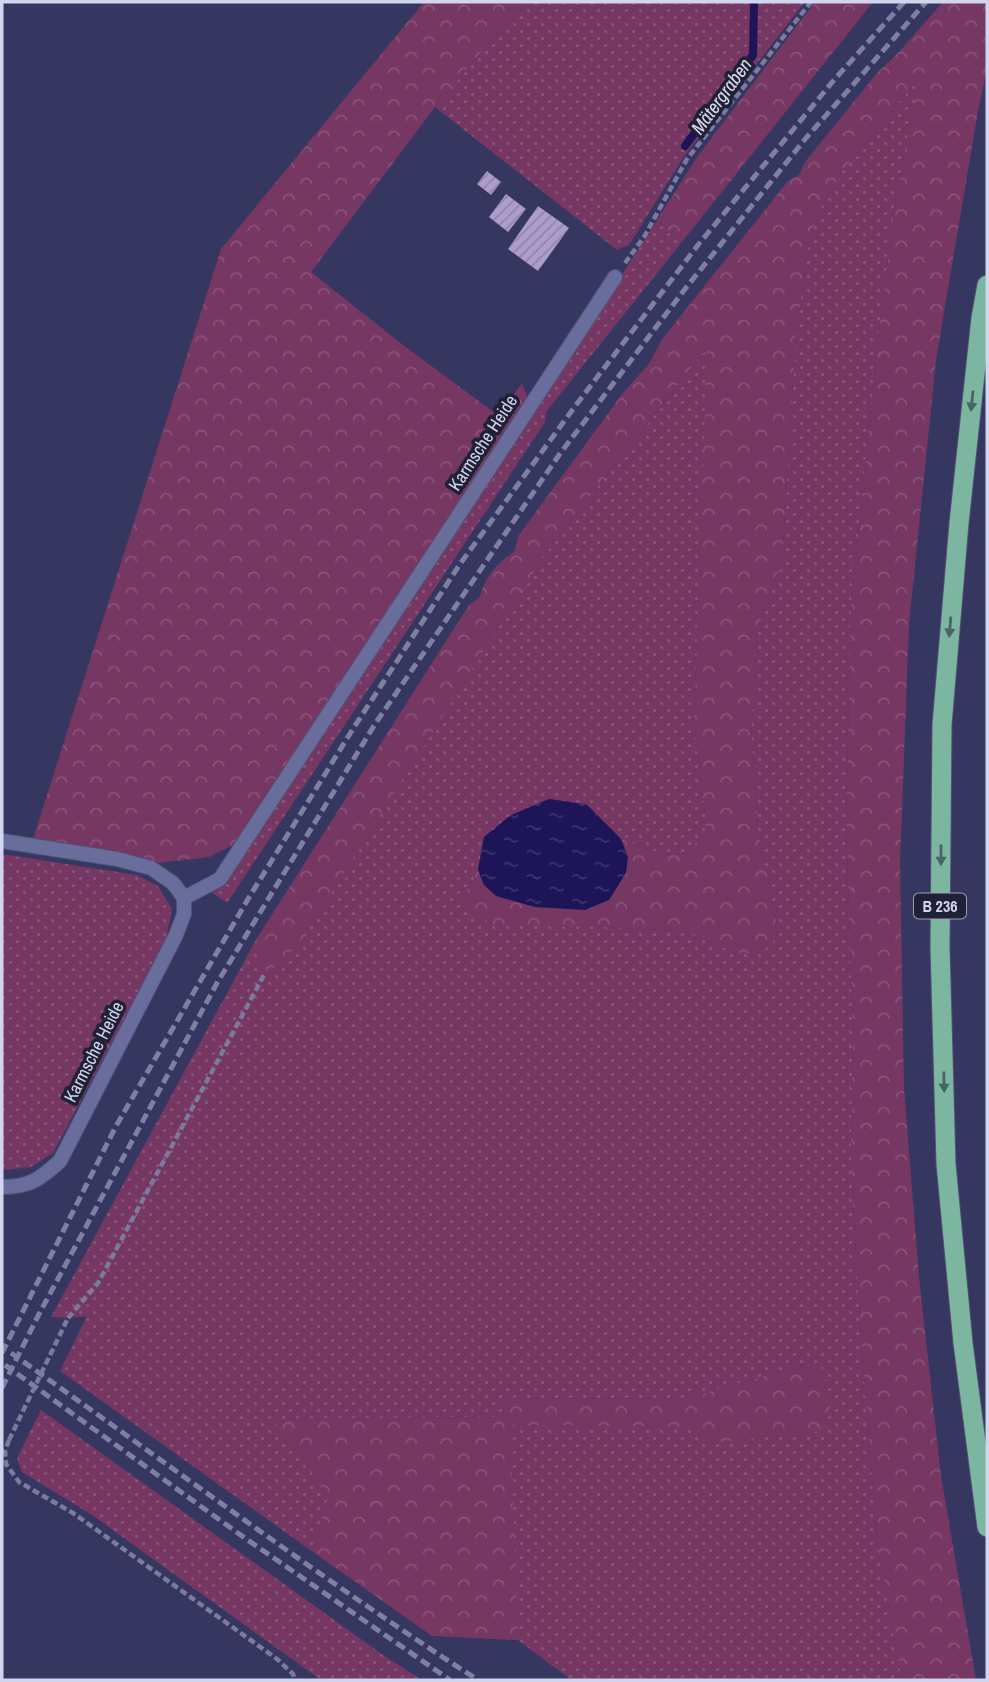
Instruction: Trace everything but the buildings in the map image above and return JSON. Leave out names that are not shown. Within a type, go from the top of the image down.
[{"type":"highway","name":"B 236","points":[[987,285],[960,510],[942,725],[940,933],[946,1164],[963,1343],[987,1527]]},
{"type":"lane","name":"Karmsche Heide","points":[[2,1187],[23,1186],[42,1178],[60,1161],[176,935],[184,914],[184,898],[220,879],[615,277]]},
{"type":"lane","points":[[2,841],[117,859],[151,869],[173,883],[184,898]]},
{"type":"path","points":[[615,277],[644,237],[687,159],[811,2]]},
{"type":"path","points":[[265,973],[98,1283],[68,1318],[5,1451],[6,1464],[19,1482],[73,1513],[209,1610],[277,1659],[293,1674],[295,1680]]},
{"type":"green space","points":[[424,2],[524,2],[435,107],[311,272],[499,416],[522,383],[528,398],[233,845],[209,857],[158,863],[33,839],[221,249]]},
{"type":"green space","points":[[524,2],[805,2],[683,158],[629,245],[617,250],[435,107]]},
{"type":"green space","points":[[815,2],[873,2],[682,242],[657,220],[697,157]]},
{"type":"green space","points":[[943,2],[987,2],[987,69],[936,360],[909,624],[900,864],[904,1088],[919,1277],[941,1476],[976,1680],[902,1680],[877,1543],[861,1336],[851,1166],[853,1035],[846,820],[851,607],[878,337],[896,196],[919,78],[842,171],[820,209],[809,243],[796,333],[782,562],[758,626],[751,732],[758,830],[777,924],[773,944],[760,952],[740,954],[683,931],[495,926],[460,906],[478,870],[484,885],[628,857],[621,839],[664,855],[685,853],[707,832],[694,721],[707,348],[544,555],[298,946],[268,973],[262,970],[257,938],[469,605],[480,597],[492,572],[514,552],[519,535],[623,393],[648,365],[663,338],[788,181],[799,175],[805,162],[877,73]]},
{"type":"green space","points":[[920,77],[896,196],[878,337],[851,607],[846,820],[853,1035],[851,1166],[861,1336],[877,1543],[902,1680],[571,1680],[518,1640],[509,1425],[692,1427],[807,1364],[688,1398],[505,1399],[502,1417],[273,1419],[329,1497],[313,1552],[60,1371],[87,1316],[51,1317],[257,938],[262,970],[544,555],[708,347],[694,721],[707,832],[685,853],[664,855],[621,839],[586,804],[484,837],[478,870],[461,906],[602,927],[683,931],[740,954],[777,924],[758,830],[751,732],[758,626],[782,562],[796,333],[809,243],[820,209],[842,171]]},
{"type":"green space","points":[[657,220],[682,242],[546,412],[545,422],[227,903],[211,892],[230,872]]},
{"type":"green space","points":[[2,854],[137,875],[158,886],[172,909],[166,940],[53,1153],[31,1167],[4,1170],[2,1170]]},
{"type":"green space","points":[[807,1364],[824,1369],[831,1405],[824,1431],[711,1443],[692,1427],[510,1425],[518,1640],[432,1636],[313,1552],[328,1497],[272,1419],[502,1417],[505,1399],[688,1398]]},
{"type":"green space","points":[[41,1410],[383,1655],[422,1680],[321,1680],[92,1515],[22,1472],[17,1458]]},
{"type":"water","points":[[549,799],[586,804],[621,839],[628,857],[626,873],[609,900],[585,910],[535,907],[496,896],[484,885],[478,870],[484,837],[511,815]]},
{"type":"waterway","name":"Mätergraben","points":[[685,146],[753,55],[754,2]]},
{"type":"railway","points":[[2,1353],[116,1126],[248,899],[351,732],[460,564],[576,405],[698,245],[834,80],[904,2]]},
{"type":"railway","points":[[2,1388],[217,983],[375,724],[559,455],[685,289],[806,138],[926,2]]},
{"type":"railway","points":[[11,1353],[301,1560],[478,1680]]},
{"type":"railway","points":[[5,1365],[242,1536],[450,1680]]}]
